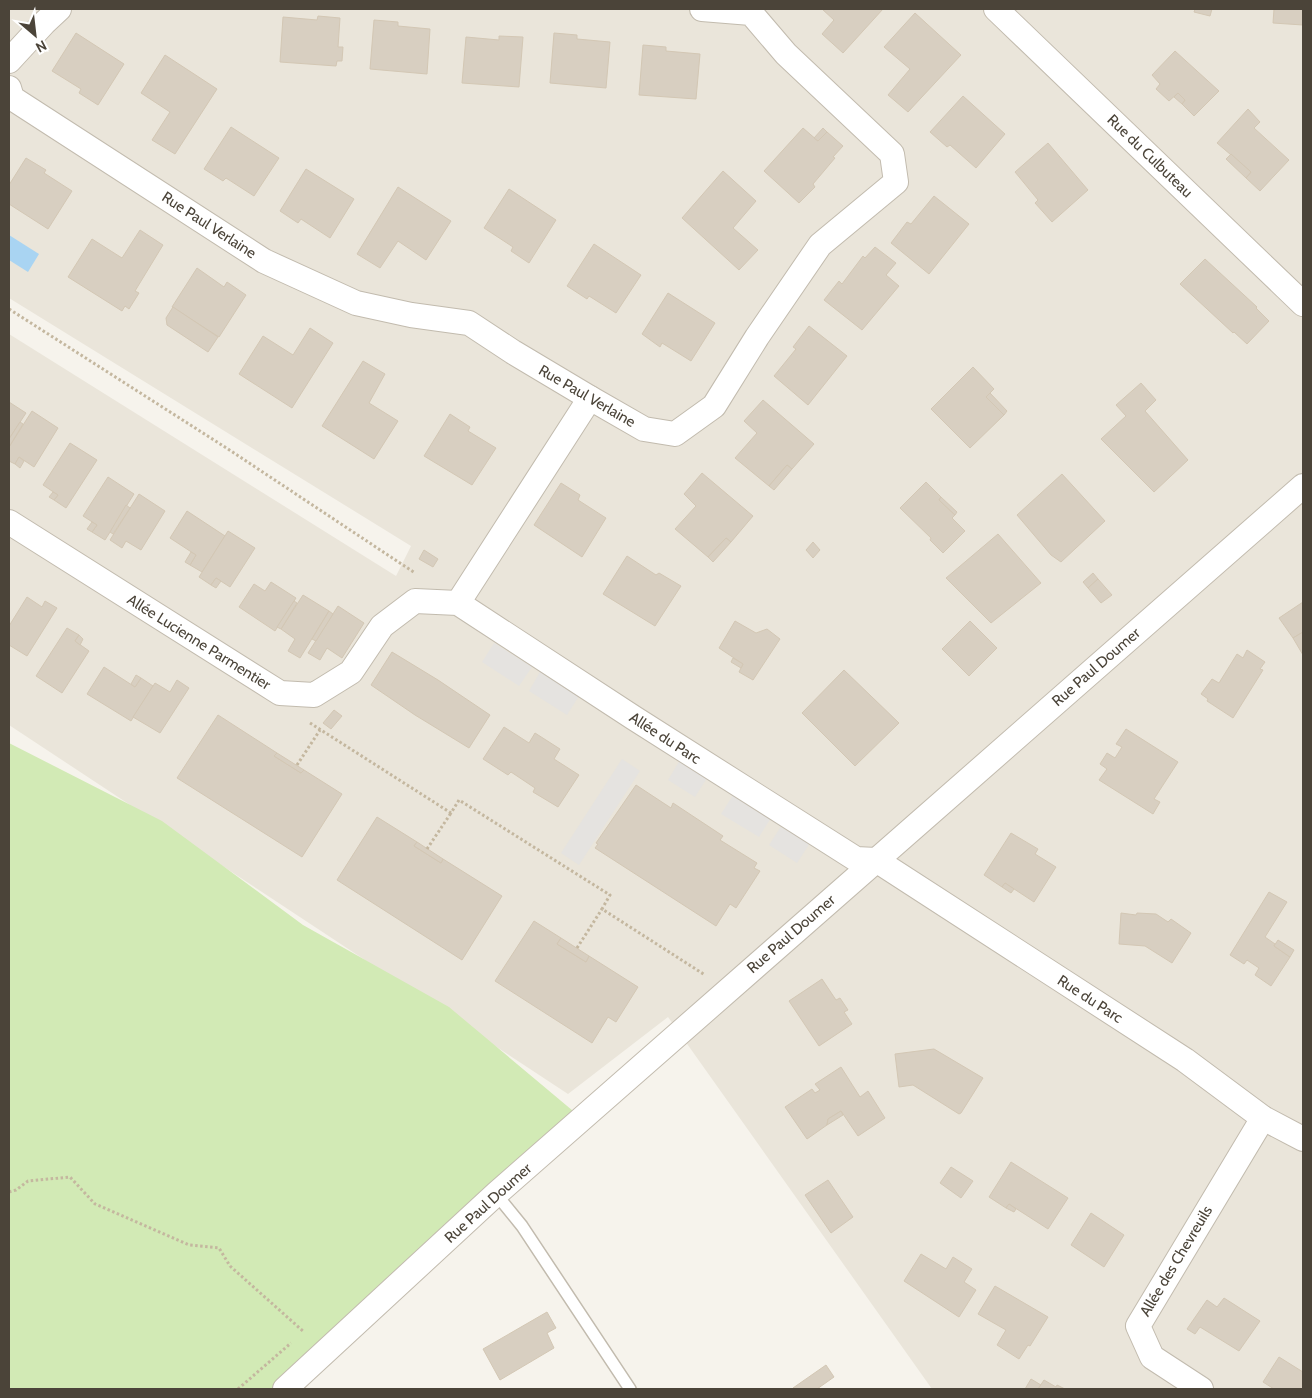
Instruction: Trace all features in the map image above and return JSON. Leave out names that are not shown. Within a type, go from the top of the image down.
[{"type":"street","points":[[9,61],[59,9]]},
{"type":"street","name":"Rue Paul Verlaine","points":[[9,88],[12,98],[264,261],[356,303],[411,315],[469,323],[513,352],[644,429],[675,434],[714,406],[757,337],[820,245],[896,182],[892,154],[786,54],[752,11],[702,9]]},
{"type":"street","name":"Rue du Culbuteau","points":[[996,9],[1303,304]]},
{"type":"street","points":[[458,603],[590,398]]},
{"type":"street","name":"Rue Paul Doumer","points":[[285,1389],[496,1194],[876,860],[1300,493]]},
{"type":"street","name":"Allée Lucienne Parmentier","points":[[9,522],[280,693],[314,695],[351,672],[382,626],[415,601],[458,603]]},
{"type":"street","name":"Allée du Parc","points":[[458,603],[634,718],[856,859],[876,860]]},
{"type":"street","name":"Rue du Parc","points":[[876,860],[1186,1060],[1263,1118],[1303,1139]]},
{"type":"street","name":"Allée des Chevreuils","points":[[1201,1389],[1152,1357],[1138,1326],[1263,1118]]},
{"type":"lane","points":[[496,1194],[522,1226],[630,1389]]},
{"type":"path","points":[[9,309],[228,449],[419,576]]},
{"type":"path","points":[[280,693],[299,716],[451,813]]},
{"type":"path","points":[[297,765],[320,730]]},
{"type":"path","points":[[427,849],[459,800],[610,895],[577,948]]},
{"type":"path","points":[[602,909],[708,977]]},
{"type":"path","points":[[9,1192],[16,1190],[28,1181],[70,1177],[95,1204],[189,1244],[218,1248],[230,1266],[304,1332]]},
{"type":"shaded area","points":[[9,9],[1303,9],[1303,1389],[932,1389],[668,1017],[568,1094],[9,725],[9,334],[396,576],[411,546],[9,298]]},
{"type":"shaded area","points":[[494,643],[532,667],[519,686],[482,662]]},
{"type":"shaded area","points":[[540,672],[579,696],[567,715],[529,691]]},
{"type":"shaded area","points":[[622,759],[640,771],[579,865],[561,853]]},
{"type":"shaded area","points":[[680,760],[707,778],[695,797],[668,780]]},
{"type":"shaded area","points":[[733,795],[771,818],[759,837],[721,814]]},
{"type":"shaded area","points":[[782,825],[810,843],[797,863],[769,845]]},
{"type":"green space","points":[[9,743],[162,821],[303,925],[449,1007],[591,1126],[282,1389],[9,1389]]},
{"type":"water","points":[[9,235],[39,254],[28,272],[9,260]]},
{"type":"building","points":[[822,9],[883,9],[843,53],[822,34],[834,20]]},
{"type":"building","points":[[1195,9],[1212,9],[1210,16],[1194,12]]},
{"type":"building","points":[[1274,9],[1303,9],[1303,25],[1273,23]]},
{"type":"building","points":[[915,13],[961,55],[908,112],[888,95],[910,69],[884,47]]},
{"type":"building","points":[[318,16],[340,18],[338,47],[343,47],[342,61],[337,61],[336,66],[280,62],[283,17],[317,20]]},
{"type":"building","points":[[374,20],[398,22],[398,26],[430,29],[427,74],[370,69]]},
{"type":"building","points":[[76,33],[124,64],[98,105],[79,93],[81,89],[52,71]]},
{"type":"building","points":[[554,33],[577,35],[577,39],[610,42],[606,88],[550,83]]},
{"type":"building","points":[[499,36],[523,37],[519,87],[462,83],[466,37],[499,40]]},
{"type":"building","points":[[643,45],[666,47],[666,51],[700,54],[696,99],[639,95]]},
{"type":"building","points":[[1175,51],[1219,91],[1194,116],[1182,104],[1185,100],[1178,93],[1169,101],[1156,89],[1160,84],[1152,75]]},
{"type":"building","points":[[165,55],[217,89],[175,154],[152,140],[170,112],[141,93]]},
{"type":"building","points":[[1178,93],[1185,100],[1182,104],[1174,97]]},
{"type":"building","points":[[963,96],[1005,134],[976,168],[950,145],[947,147],[930,132]]},
{"type":"building","points":[[1248,109],[1260,122],[1254,128],[1289,160],[1260,191],[1246,178],[1251,172],[1217,143]]},
{"type":"building","points":[[231,127],[279,158],[254,196],[226,178],[223,181],[204,169]]},
{"type":"building","points":[[803,128],[818,141],[827,132],[843,146],[813,184],[815,187],[799,203],[764,171]]},
{"type":"building","points":[[823,128],[827,132],[818,141],[814,138]]},
{"type":"building","points":[[1048,143],[1088,190],[1052,222],[1035,203],[1038,200],[1015,172]]},
{"type":"building","points":[[1231,154],[1251,172],[1246,178],[1226,159]]},
{"type":"building","points":[[26,158],[46,170],[44,173],[72,191],[48,229],[9,204],[9,185]]},
{"type":"building","points":[[306,169],[354,199],[330,238],[301,219],[298,223],[280,211]]},
{"type":"building","points":[[723,171],[756,201],[733,228],[758,250],[739,270],[682,218]]},
{"type":"building","points":[[398,187],[451,221],[426,260],[398,241],[380,268],[357,254]]},
{"type":"building","points":[[509,189],[556,220],[529,263],[511,251],[513,247],[484,228]]},
{"type":"building","points":[[934,196],[969,224],[929,274],[891,243],[907,222],[911,224]]},
{"type":"building","points":[[140,230],[163,245],[135,291],[139,293],[129,309],[125,306],[122,311],[68,277],[92,239],[122,258]]},
{"type":"building","points":[[594,244],[641,275],[616,313],[589,296],[587,299],[567,286]]},
{"type":"building","points":[[875,247],[896,263],[886,275],[899,286],[862,330],[824,300],[839,281],[842,284],[863,256],[865,258]]},
{"type":"building","points":[[1205,259],[1257,307],[1269,321],[1247,344],[1180,284]]},
{"type":"building","points":[[197,268],[224,287],[227,282],[246,295],[219,337],[172,307]]},
{"type":"building","points":[[668,293],[715,323],[691,361],[662,343],[660,347],[642,334]]},
{"type":"building","points":[[173,307],[218,337],[208,352],[167,325],[166,318]]},
{"type":"building","points":[[809,326],[847,356],[808,405],[774,376],[796,349],[793,347]]},
{"type":"building","points":[[310,328],[333,343],[292,408],[239,374],[263,336],[293,355]]},
{"type":"building","points":[[363,361],[385,374],[369,403],[398,421],[374,459],[322,426]]},
{"type":"building","points":[[973,367],[994,389],[986,397],[1004,415],[970,448],[931,409]]},
{"type":"building","points":[[1141,383],[1156,400],[1145,411],[1188,460],[1154,492],[1101,439],[1126,416],[1116,405]]},
{"type":"building","points":[[990,393],[1007,411],[1004,415],[986,397]]},
{"type":"building","points":[[763,400],[814,444],[792,469],[787,465],[769,486],[735,458],[757,433],[744,421]]},
{"type":"building","points":[[9,402],[26,413],[9,439]]},
{"type":"building","points":[[32,411],[58,428],[34,467],[19,457],[15,464],[9,461],[9,447]]},
{"type":"building","points":[[450,414],[470,427],[468,431],[496,448],[472,485],[424,456]]},
{"type":"building","points":[[20,422],[23,424],[9,447],[9,439]]},
{"type":"building","points":[[70,443],[97,460],[66,508],[54,500],[58,495],[43,485]]},
{"type":"building","points":[[19,457],[24,461],[20,468],[15,464]]},
{"type":"building","points":[[787,465],[792,469],[774,490],[769,486]]},
{"type":"building","points":[[702,473],[753,516],[731,542],[726,538],[708,557],[675,529],[696,506],[684,494]]},
{"type":"building","points":[[1062,474],[1105,521],[1061,562],[1051,555],[1017,515]]},
{"type":"building","points":[[108,477],[134,494],[105,540],[92,532],[97,525],[83,516]]},
{"type":"building","points":[[926,482],[941,497],[939,500],[955,515],[952,518],[965,531],[943,553],[930,540],[931,538],[900,508]]},
{"type":"building","points":[[561,483],[580,495],[578,500],[606,518],[582,557],[534,525]]},
{"type":"building","points":[[53,492],[58,495],[54,500],[49,497]]},
{"type":"building","points":[[139,494],[165,511],[141,550],[126,541],[122,548],[110,540]]},
{"type":"building","points":[[941,497],[957,512],[955,515],[939,500]]},
{"type":"building","points":[[126,505],[130,508],[113,534],[110,532]]},
{"type":"building","points":[[187,511],[225,536],[202,572],[190,565],[196,555],[170,538]]},
{"type":"building","points":[[92,522],[97,525],[92,532],[87,529]]},
{"type":"building","points":[[228,531],[255,548],[230,587],[216,578],[211,585],[199,577]]},
{"type":"building","points":[[998,534],[1041,583],[991,623],[946,578]]},
{"type":"building","points":[[726,538],[731,542],[713,562],[708,557]]},
{"type":"building","points":[[813,542],[820,550],[813,558],[806,550]]},
{"type":"building","points":[[424,550],[438,559],[433,567],[419,559]]},
{"type":"building","points":[[191,552],[196,555],[190,565],[185,562]]},
{"type":"building","points":[[627,556],[656,575],[659,573],[681,586],[655,626],[603,594]]},
{"type":"building","points":[[1093,573],[1098,579],[1088,588],[1083,582]]},
{"type":"building","points":[[216,578],[221,581],[216,588],[211,585]]},
{"type":"building","points":[[1098,579],[1112,595],[1101,603],[1088,588]]},
{"type":"building","points":[[271,582],[296,598],[275,631],[239,607],[254,584],[265,591]]},
{"type":"building","points":[[303,595],[329,611],[300,658],[288,651],[295,639],[281,629]]},
{"type":"building","points":[[27,597],[42,607],[45,601],[57,608],[27,656],[9,645],[9,626]]},
{"type":"building","points":[[294,601],[297,603],[281,629],[277,627]]},
{"type":"building","points":[[1303,602],[1303,632],[1293,638],[1279,618]]},
{"type":"building","points":[[338,606],[364,623],[342,658],[327,648],[320,660],[308,653]]},
{"type":"building","points":[[329,611],[333,614],[316,641],[312,639]]},
{"type":"building","points":[[735,621],[756,633],[767,629],[780,639],[753,680],[739,672],[743,664],[719,648]]},
{"type":"building","points":[[970,621],[997,648],[969,676],[942,649]]},
{"type":"building","points":[[67,628],[79,635],[75,641],[89,651],[62,693],[36,676]]},
{"type":"building","points":[[1303,632],[1303,655],[1293,638]]},
{"type":"building","points":[[79,635],[83,639],[80,645],[75,641]]},
{"type":"building","points":[[1247,650],[1265,662],[1260,669],[1263,670],[1233,718],[1207,701],[1208,699],[1201,694],[1212,679],[1219,683],[1237,654],[1243,658]]},
{"type":"building","points":[[392,652],[490,715],[469,748],[371,685]]},
{"type":"building","points":[[733,658],[743,664],[741,668],[731,662]]},
{"type":"building","points":[[104,667],[135,687],[141,678],[153,686],[131,721],[87,694]]},
{"type":"building","points":[[844,670],[899,723],[855,766],[802,713]]},
{"type":"building","points":[[136,675],[141,678],[135,687],[131,684]]},
{"type":"building","points":[[177,680],[189,688],[160,733],[133,717],[155,683],[170,692]]},
{"type":"building","points":[[334,710],[342,716],[331,729],[323,723]]},
{"type":"building","points":[[218,715],[277,753],[274,756],[301,773],[304,770],[342,794],[302,857],[177,778]]},
{"type":"building","points":[[504,727],[529,743],[535,733],[560,749],[554,759],[579,775],[558,807],[533,792],[535,788],[511,772],[508,775],[483,759]]},
{"type":"building","points":[[1126,729],[1178,762],[1154,799],[1160,802],[1153,814],[1099,780],[1107,769],[1100,764],[1107,753],[1115,758],[1122,747],[1116,744]]},
{"type":"building","points":[[277,753],[304,770],[301,773],[274,756]]},
{"type":"building","points":[[636,785],[671,808],[673,803],[723,836],[720,840],[757,863],[754,868],[760,871],[736,908],[730,904],[716,926],[595,848],[598,844],[596,843]]},
{"type":"building","points":[[377,817],[417,842],[414,846],[441,863],[443,859],[502,896],[462,960],[337,880]]},
{"type":"building","points":[[1011,833],[1038,849],[1035,854],[1056,867],[1034,902],[1005,883],[1002,887],[984,875]]},
{"type":"building","points":[[417,842],[443,859],[441,863],[414,846]]},
{"type":"building","points":[[1005,883],[1014,889],[1011,893],[1002,887]]},
{"type":"building","points":[[1269,892],[1287,902],[1265,937],[1290,957],[1271,986],[1255,975],[1259,968],[1247,960],[1244,964],[1230,955]]},
{"type":"building","points":[[1121,913],[1136,915],[1137,913],[1156,914],[1168,922],[1171,919],[1191,933],[1172,963],[1145,946],[1119,944]]},
{"type":"building","points":[[534,921],[561,938],[557,944],[586,962],[589,956],[638,987],[616,1022],[608,1017],[592,1043],[495,981]]},
{"type":"building","points":[[561,938],[589,956],[586,962],[557,944]]},
{"type":"building","points":[[1278,940],[1294,950],[1290,957],[1274,946]]},
{"type":"building","points":[[822,979],[836,1000],[840,998],[848,1010],[844,1012],[852,1024],[819,1046],[789,1001]]},
{"type":"building","points":[[934,1049],[983,1078],[959,1114],[913,1085],[899,1087],[895,1054]]},
{"type":"building","points":[[841,1067],[860,1097],[868,1091],[885,1118],[858,1136],[841,1111],[828,1119],[827,1125],[807,1139],[785,1107],[812,1089],[815,1093],[820,1090],[815,1084]]},
{"type":"building","points":[[841,1111],[843,1115],[827,1125],[828,1119]]},
{"type":"building","points":[[1011,1162],[1068,1198],[1048,1229],[1009,1204],[1006,1208],[989,1197]]},
{"type":"building","points":[[951,1167],[973,1181],[961,1198],[940,1183]]},
{"type":"building","points":[[828,1180],[853,1217],[831,1233],[805,1195]]},
{"type":"building","points":[[1009,1204],[1016,1209],[1014,1212],[1006,1208]]},
{"type":"building","points":[[1091,1213],[1124,1235],[1104,1267],[1071,1245]]},
{"type":"building","points":[[921,1254],[946,1269],[953,1257],[972,1269],[964,1282],[976,1290],[959,1317],[904,1281]]},
{"type":"building","points":[[995,1286],[1048,1317],[1030,1346],[1028,1345],[1019,1359],[997,1345],[1006,1330],[978,1314]]},
{"type":"building","points":[[1224,1298],[1260,1321],[1239,1351],[1200,1327],[1195,1334],[1187,1329],[1207,1300],[1217,1307]]},
{"type":"building","points":[[547,1312],[556,1328],[547,1333],[554,1348],[500,1380],[483,1349]]},
{"type":"building","points":[[1279,1357],[1303,1372],[1303,1389],[1274,1389],[1263,1382]]},
{"type":"building","points":[[826,1365],[834,1377],[817,1389],[793,1388]]},
{"type":"building","points":[[1031,1379],[1041,1385],[1038,1389],[1025,1389]]},
{"type":"building","points":[[1044,1380],[1056,1387],[1057,1385],[1065,1389],[1038,1389]]}]
